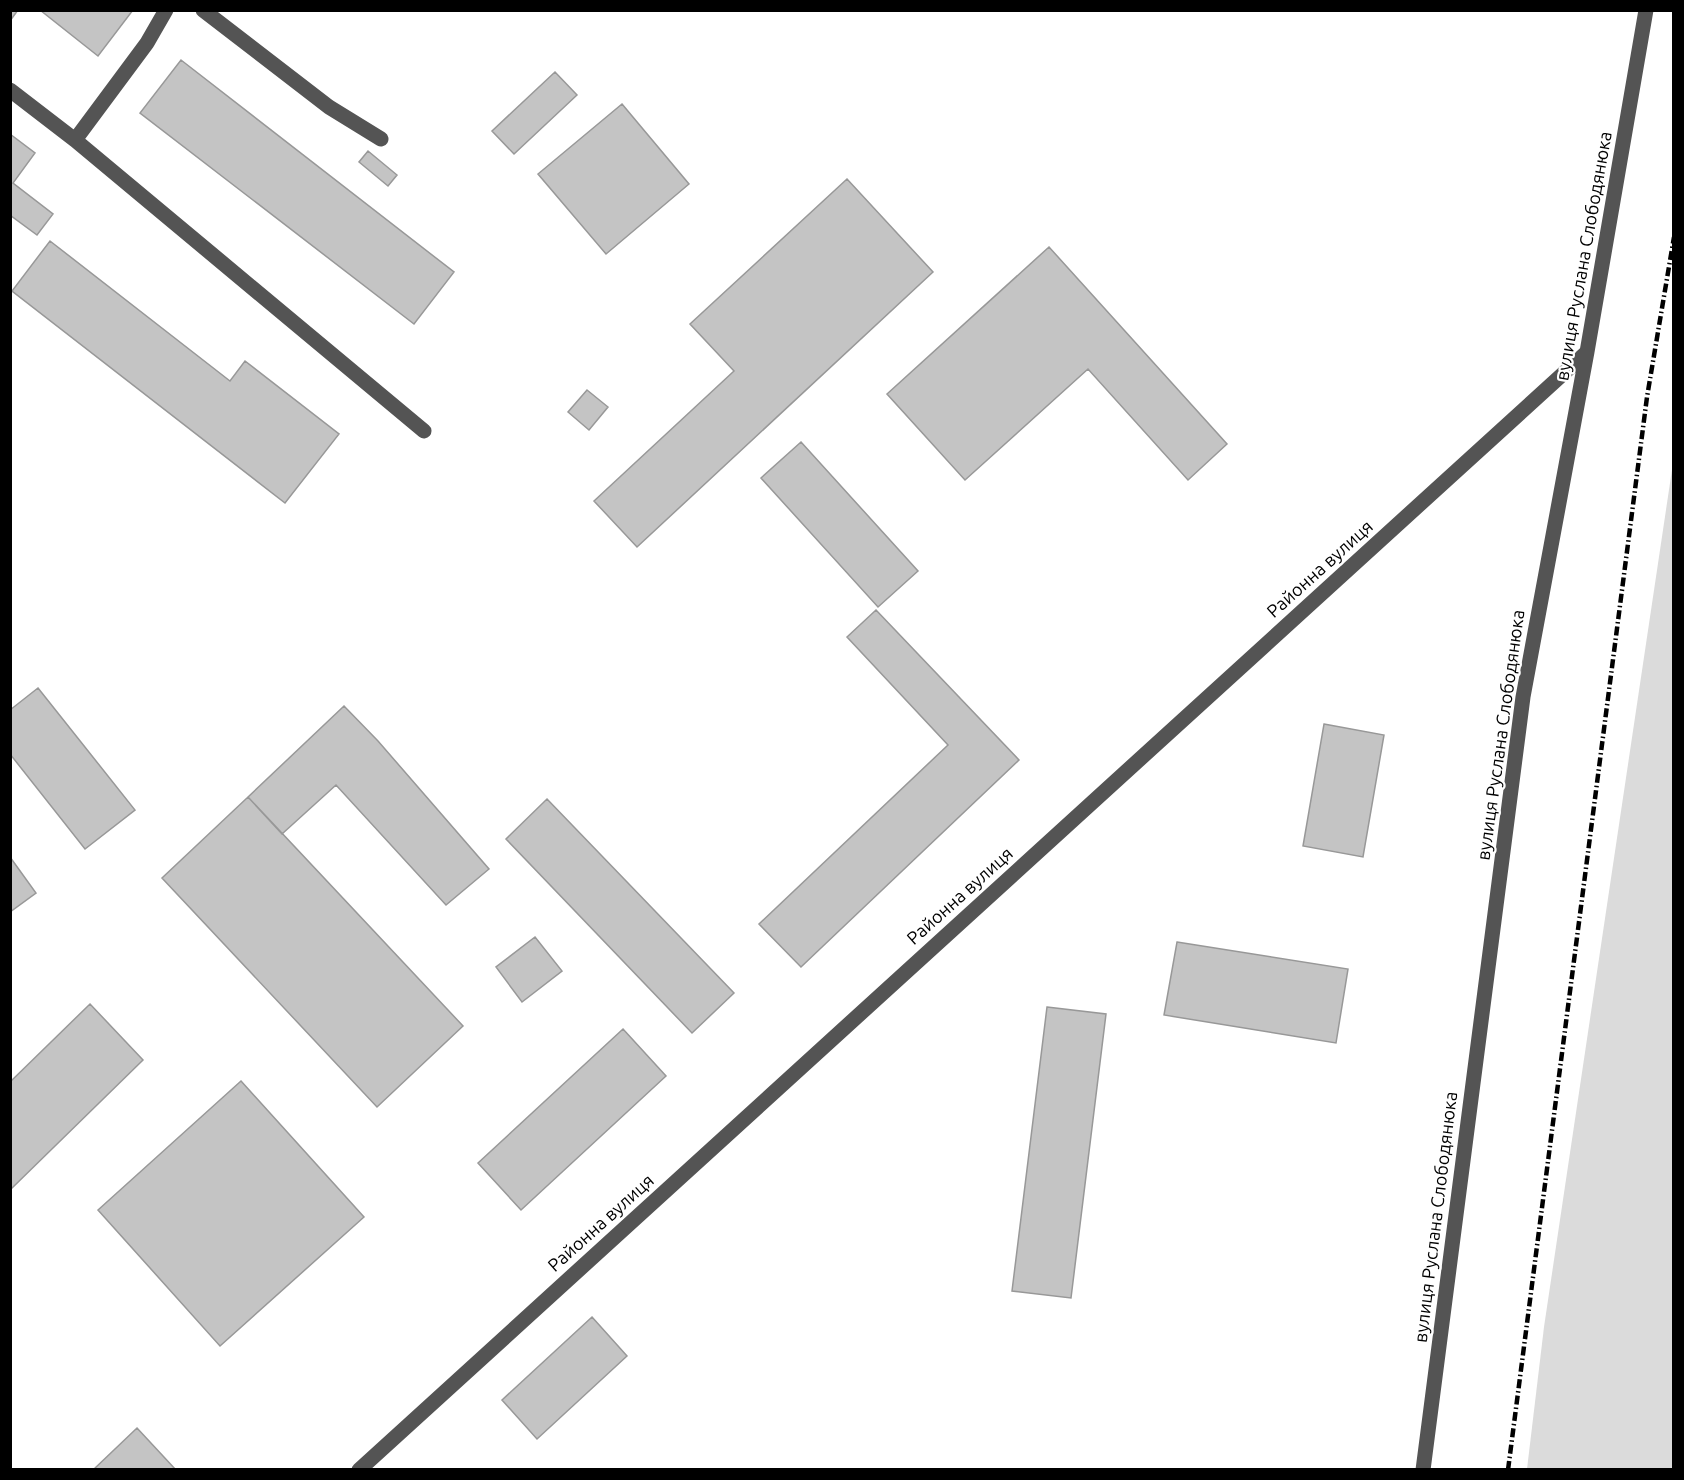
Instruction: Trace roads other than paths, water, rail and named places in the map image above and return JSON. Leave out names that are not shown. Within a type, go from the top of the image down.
[{"type":"street","points":[[75,140],[147,43],[166,10]]},
{"type":"street","points":[[203,10],[329,107],[381,139]]},
{"type":"street","name":"вулиця Руслана Слободянюка","points":[[1423,1470],[1523,697],[1587,352],[1646,10]]},
{"type":"street","points":[[10,90],[75,140],[424,431]]},
{"type":"street","name":"Районна вулиця","points":[[359,1470],[1587,352]]},
{"type":"railway","points":[[1508,1470],[1647,397],[1674,237]]}]
